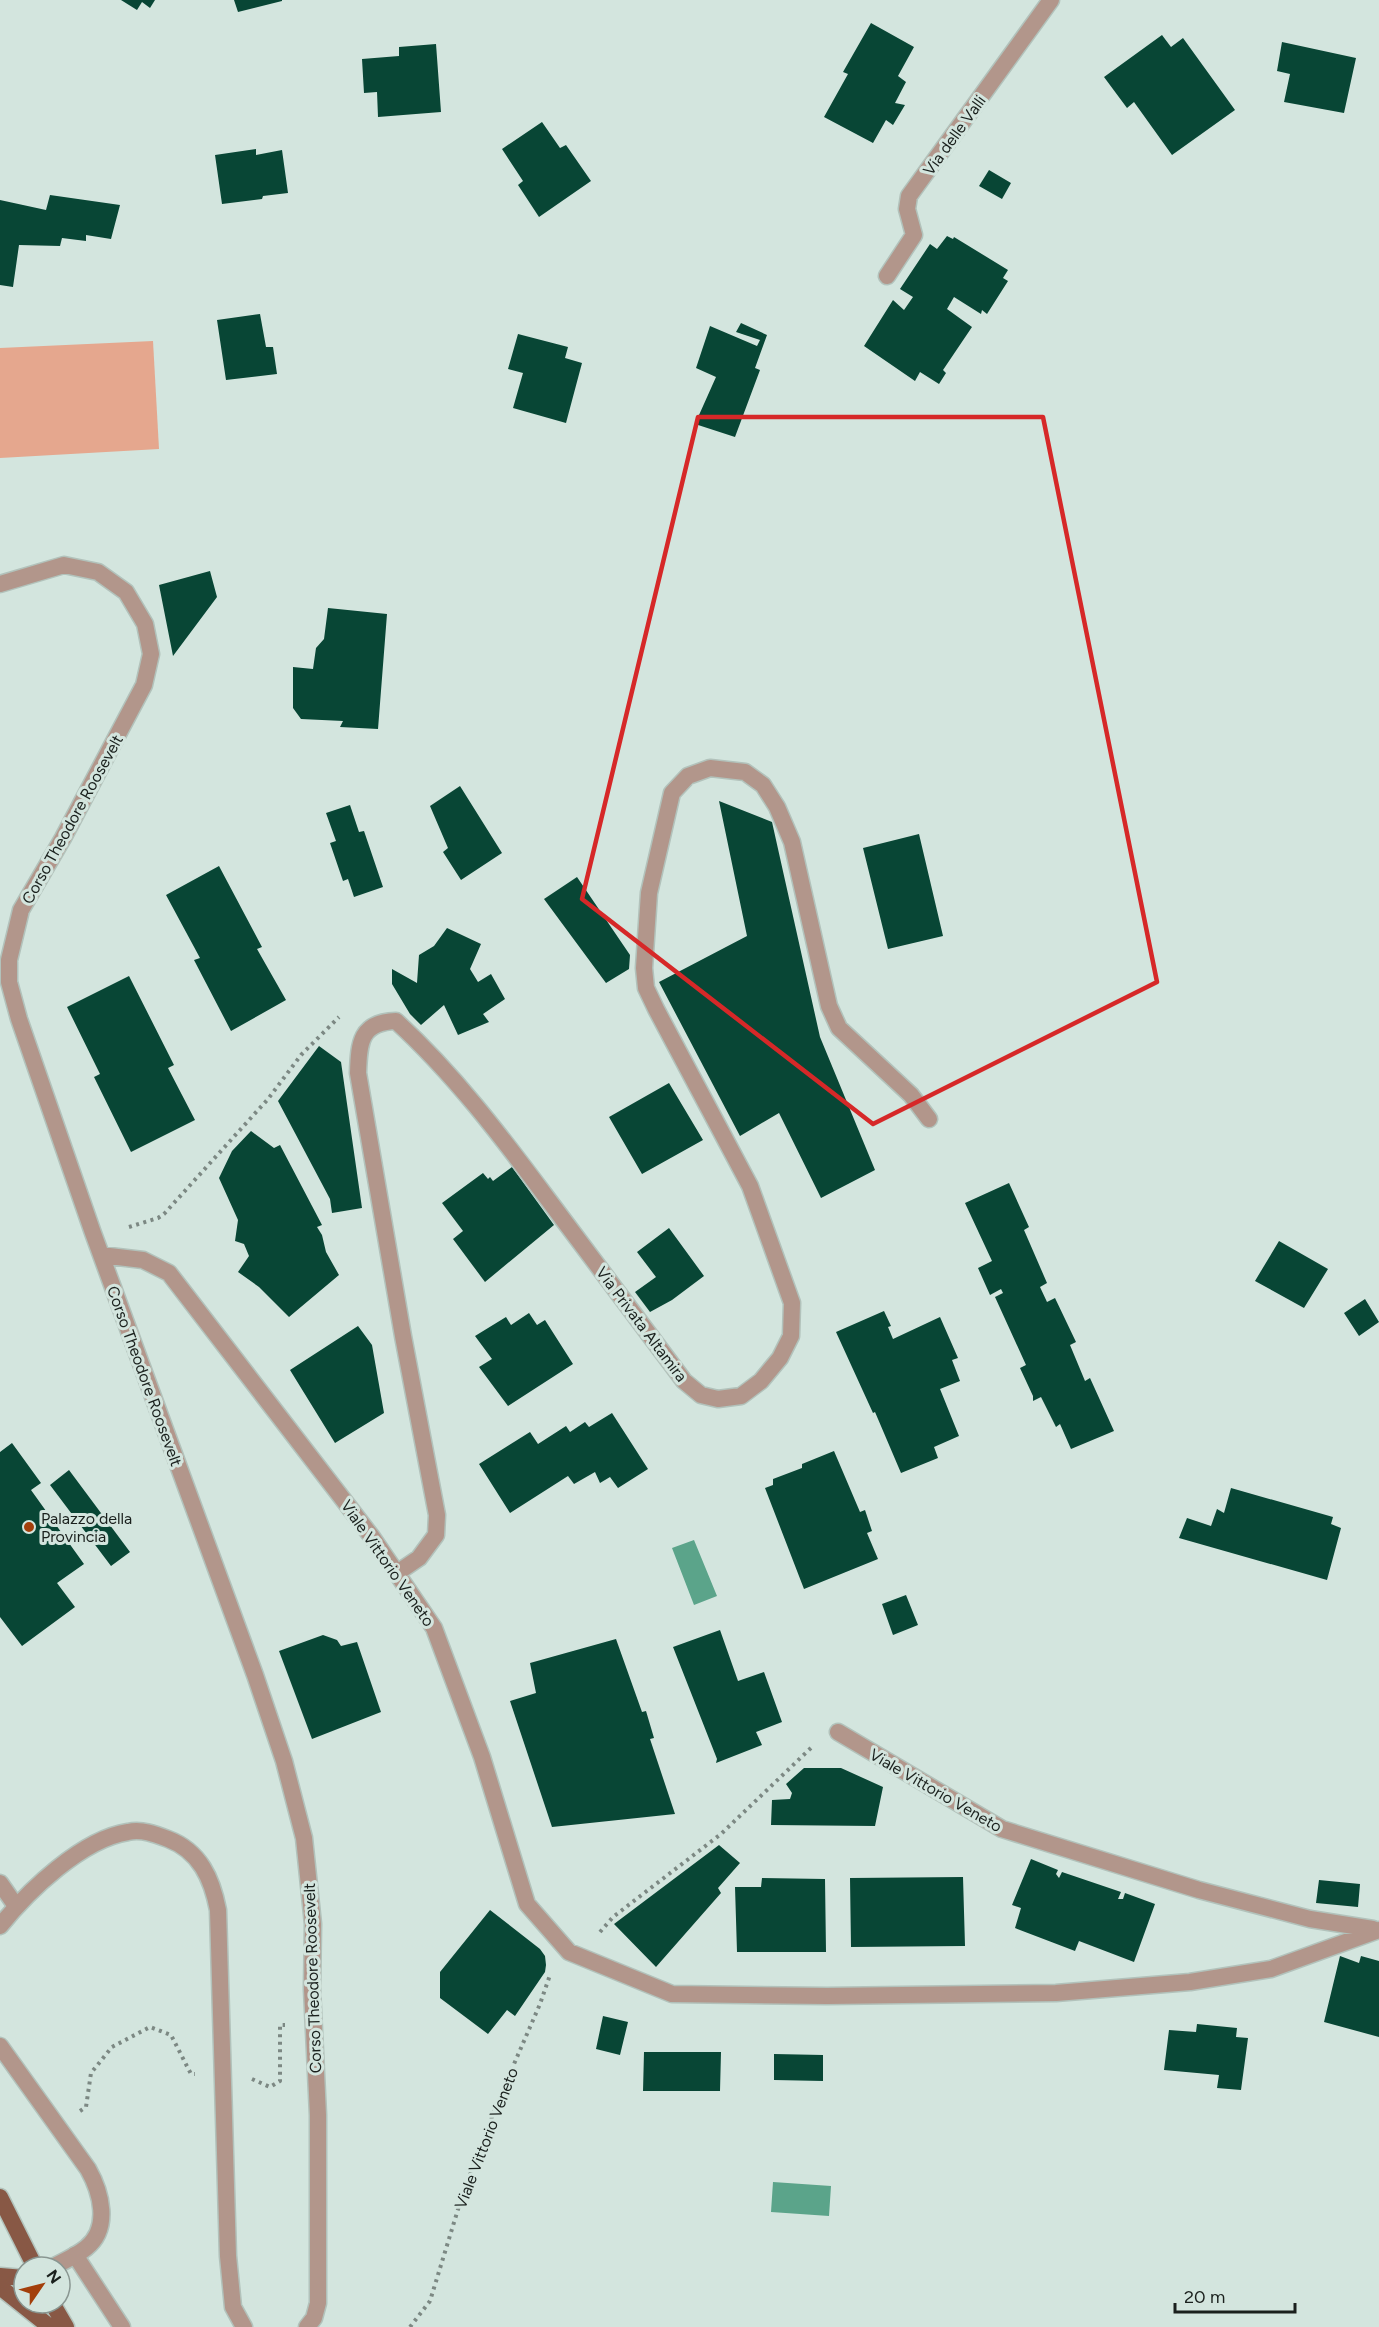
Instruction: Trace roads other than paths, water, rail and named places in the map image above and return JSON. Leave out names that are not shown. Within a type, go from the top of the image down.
[{"type":"main road","points":[[0,2197],[28,2255]]},
{"type":"main road","points":[[0,2287],[50,2327]]},
{"type":"street","name":"Via delle Valli","points":[[887,276],[914,235],[906,208],[909,196],[1051,0]]},
{"type":"street","name":"Corso Theodore Roosevelt","points":[[0,584],[64,565],[98,572],[126,592],[145,624],[151,654],[144,685],[63,838],[21,910],[9,960],[9,982],[18,1019],[101,1255],[255,1675],[284,1761],[304,1838],[313,1924],[312,1989],[318,2115],[318,2303],[314,2318],[307,2327]]},
{"type":"street","name":"Via Privata Altamira","points":[[397,1573],[419,1558],[436,1535],[437,1515],[401,1324],[358,1073],[359,1046],[367,1029],[380,1021],[396,1021],[426,1048],[534,1180],[684,1382],[701,1395],[718,1399],[741,1396],[761,1381],[780,1358],[791,1336],[792,1303],[750,1186],[656,1009],[646,988],[644,968],[649,893],[672,793],[688,776],[710,768],[744,772],[763,785],[777,807],[792,842],[829,1006],[839,1028],[911,1095],[929,1119]]},
{"type":"street","name":"Viale Vittorio Veneto","points":[[101,1255],[143,1260],[169,1273],[372,1537],[434,1628],[482,1757],[527,1904],[569,1952],[672,1994],[827,1996],[1056,1993],[1190,1982],[1271,1969],[1378,1930]]},
{"type":"street","name":"Viale Vittorio Veneto","points":[[838,1732],[1002,1829],[1199,1890],[1310,1919],[1378,1930]]},
{"type":"street","points":[[0,1926],[16,1905],[39,1883],[94,1843],[111,1835],[130,1831],[152,1833],[178,1842],[200,1860],[214,1888],[218,1910],[228,2256],[233,2307],[244,2327]]},
{"type":"street","points":[[0,1883],[16,1905]]},
{"type":"street","points":[[0,2046],[88,2169],[98,2187],[102,2206],[99,2226],[88,2247],[72,2257]]},
{"type":"street","points":[[75,2255],[122,2327]]},
{"type":"place","name":"Palazzo della Provincia","points":[[29,1527]]}]
